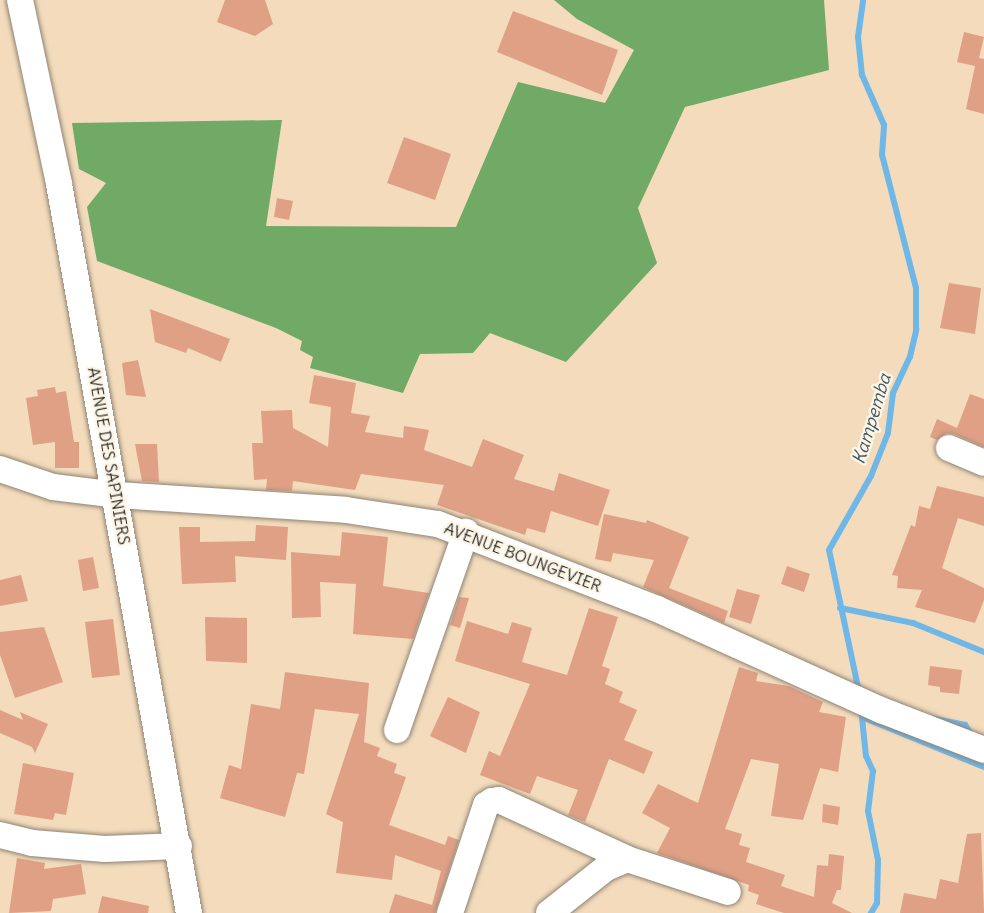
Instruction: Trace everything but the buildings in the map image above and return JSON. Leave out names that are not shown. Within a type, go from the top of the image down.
[{"type":"street","name":"AVENUE DES SAPINIERS","points":[[20,0],[59,184],[117,495],[189,913]]},
{"type":"street","points":[[0,16],[24,26]]},
{"type":"street","points":[[949,448],[984,463]]},
{"type":"street","name":"AVENUE BOUNGEVIER","points":[[0,468],[53,487],[117,495],[346,510],[438,524],[466,532],[657,609],[848,696],[984,750]]},
{"type":"street","points":[[397,730],[466,532]]},
{"type":"street","points":[[450,913],[486,806],[492,801],[499,801],[627,859],[728,892]]},
{"type":"street","points":[[0,835],[32,843],[105,849],[178,846]]},
{"type":"street","points":[[549,913],[606,868],[627,859]]},
{"type":"green space","points":[[554,0],[824,0],[829,70],[685,107],[638,208],[657,263],[566,362],[490,333],[473,353],[420,354],[403,393],[310,368],[313,357],[300,350],[302,341],[276,328],[97,261],[87,207],[106,183],[79,169],[72,123],[282,120],[266,226],[456,227],[518,82],[605,103],[634,50],[577,19]]},
{"type":"waterway","name":"Kampemba","points":[[859,692],[829,550],[871,476],[888,433],[893,393],[910,357],[916,330],[916,288],[882,155],[884,125],[862,75],[858,37],[863,0]]},
{"type":"waterway","points":[[840,608],[913,623],[984,652]]},
{"type":"waterway","name":"Kampemba","points":[[861,708],[866,756],[873,771],[868,811],[878,860],[877,903],[871,913]]},
{"type":"waterway","points":[[862,717],[984,767]]},
{"type":"waterway","points":[[930,718],[965,725],[973,737]]}]
